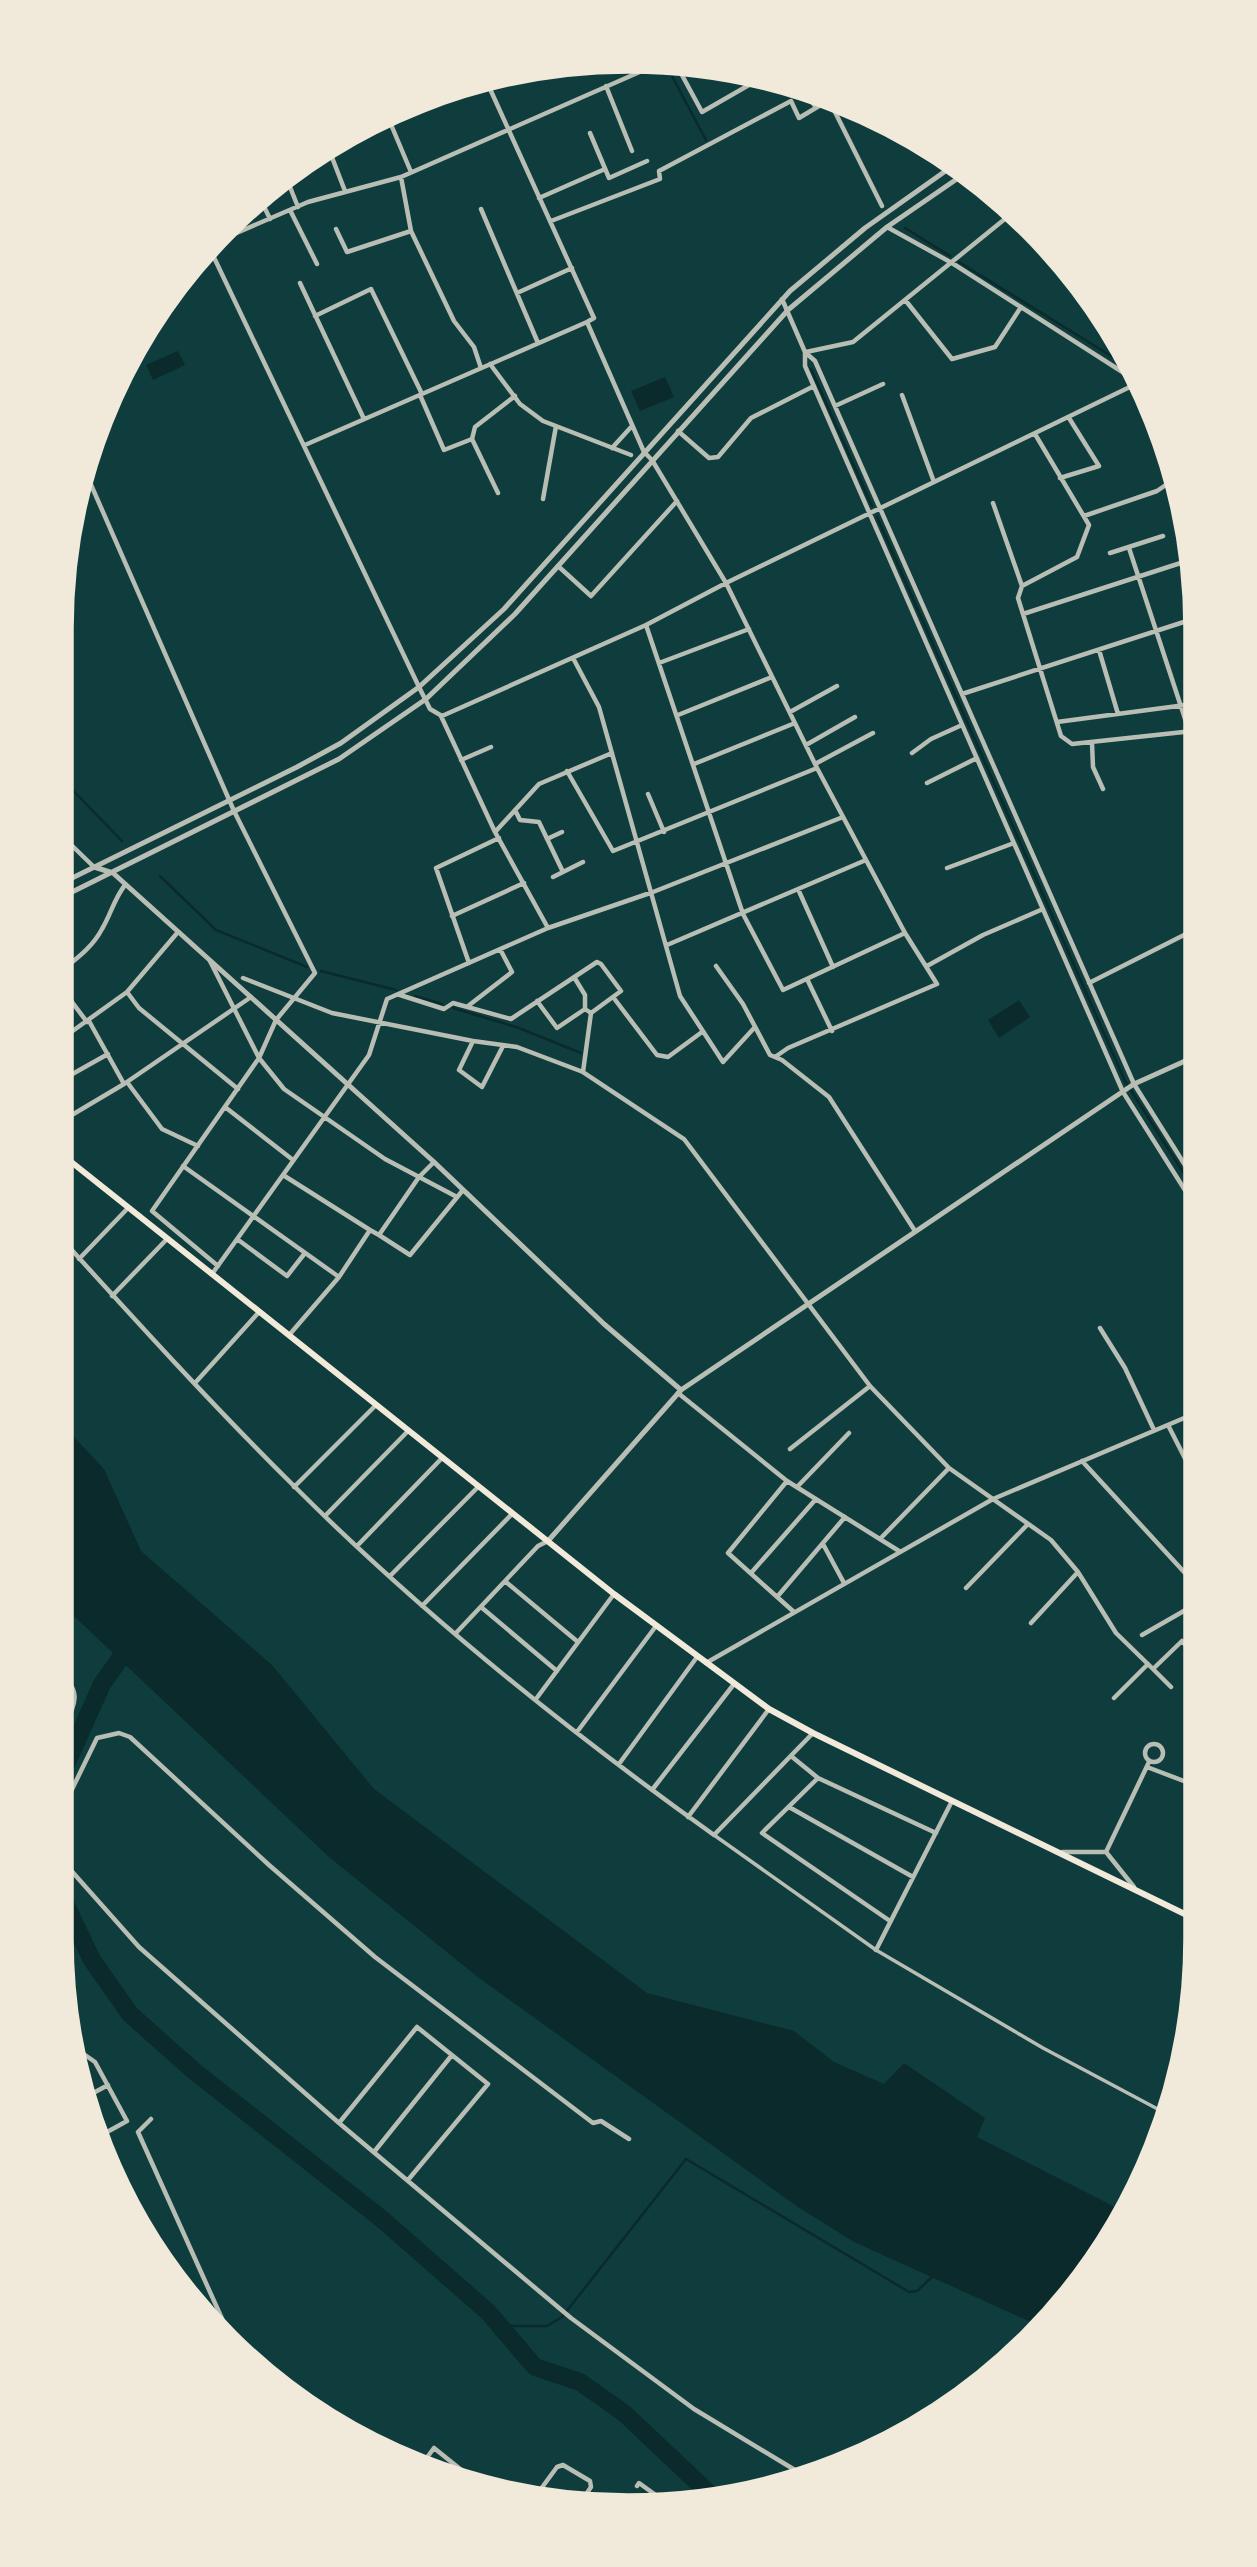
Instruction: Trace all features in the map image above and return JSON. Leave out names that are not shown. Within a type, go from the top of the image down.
[{"type":"main road","points":[[72,1164],[290,1334],[614,1594],[769,1709],[1185,1914]]},
{"type":"street","points":[[235,235],[298,206],[401,177],[638,72]]},
{"type":"street","points":[[682,75],[702,112],[750,85]]},
{"type":"street","points":[[606,86],[632,151]]},
{"type":"street","points":[[305,445],[594,318],[490,89]]},
{"type":"street","points":[[551,222],[660,179],[659,171],[791,101],[799,118],[815,106],[813,103]]},
{"type":"street","points":[[836,112],[882,206]]},
{"type":"street","points":[[391,125],[411,172]]},
{"type":"street","points":[[590,133],[609,178],[647,161]]},
{"type":"street","points":[[332,158],[345,191]]},
{"type":"street","points":[[539,198],[605,169]]},
{"type":"street","points":[[72,878],[341,743],[419,687],[504,609],[782,299],[865,228],[945,171]]},
{"type":"street","points":[[401,177],[411,231],[454,321],[474,347],[481,368]]},
{"type":"street","points":[[72,892],[339,759],[426,699],[489,641],[788,310],[887,227],[957,180]]},
{"type":"street","points":[[290,187],[298,206]]},
{"type":"street","points":[[264,207],[270,219]]},
{"type":"street","points":[[481,209],[538,343]]},
{"type":"street","points":[[290,210],[317,264]]},
{"type":"street","points":[[805,352],[853,342],[1005,219]]},
{"type":"street","points":[[887,227],[952,263],[1123,372]]},
{"type":"street","points":[[336,229],[347,252],[411,231]]},
{"type":"street","points":[[215,256],[419,687],[433,712],[440,715],[449,715],[646,625],[726,583],[1130,386]]},
{"type":"street","points":[[517,293],[572,268]]},
{"type":"street","points":[[300,283],[364,419]]},
{"type":"street","points":[[315,316],[371,289],[421,394],[444,450],[472,439]]},
{"type":"street","points":[[782,299],[805,352],[805,366],[1123,1091],[1185,1190]]},
{"type":"street","points":[[906,301],[953,359],[995,347],[1021,307]]},
{"type":"street","points":[[587,322],[644,452],[652,460],[726,583],[816,766],[905,933],[937,984],[788,1048],[775,1057]]},
{"type":"street","points":[[805,352],[815,361],[1133,1084],[1185,1165]]},
{"type":"street","points":[[490,364],[531,414],[631,455]]},
{"type":"street","points":[[835,406],[883,384]]},
{"type":"street","points":[[678,431],[709,458],[718,457],[751,418],[814,386]]},
{"type":"street","points":[[902,395],[934,482]]},
{"type":"street","points":[[498,493],[472,439],[475,427],[515,396]]},
{"type":"street","points":[[1060,478],[1099,466],[1069,418]]},
{"type":"street","points":[[543,499],[556,426]]},
{"type":"street","points":[[612,448],[632,426]]},
{"type":"street","points":[[1022,586],[1077,558],[1088,526],[1035,434]]},
{"type":"street","points":[[91,484],[234,811],[315,972],[276,1020],[259,1058],[152,1211],[218,1266]]},
{"type":"street","points":[[1084,516],[1157,491],[1166,485]]},
{"type":"street","points":[[558,566],[591,596],[677,501]]},
{"type":"street","points":[[993,503],[1022,586],[1018,598],[1061,736],[1072,744],[1185,732]]},
{"type":"street","points":[[1110,553],[1163,536]]},
{"type":"street","points":[[1129,548],[1185,715]]},
{"type":"street","points":[[1023,614],[1181,563]]},
{"type":"street","points":[[962,694],[1185,622]]},
{"type":"street","points":[[646,625],[743,914],[783,990],[905,933]]},
{"type":"street","points":[[659,663],[749,629]]},
{"type":"street","points":[[1099,650],[1118,714]]},
{"type":"street","points":[[573,659],[599,707],[680,996],[723,1062],[755,1027]]},
{"type":"street","points":[[678,715],[772,677]]},
{"type":"street","points":[[790,712],[837,686]]},
{"type":"street","points":[[1057,722],[1185,705]]},
{"type":"street","points":[[440,715],[495,832],[548,928]]},
{"type":"street","points":[[806,745],[855,717]]},
{"type":"street","points":[[694,764],[795,723]]},
{"type":"street","points":[[912,753],[931,739],[962,725]]},
{"type":"street","points":[[567,771],[613,851],[710,814],[816,766],[873,733]]},
{"type":"street","points":[[1092,743],[1093,766],[1103,789]]},
{"type":"street","points":[[461,760],[491,747]]},
{"type":"street","points":[[495,832],[539,784],[612,754]]},
{"type":"street","points":[[927,783],[977,758]]},
{"type":"street","points":[[648,794],[664,832]]},
{"type":"street","points":[[515,810],[520,820],[538,822],[563,872]]},
{"type":"street","points":[[212,1275],[369,1055],[377,1023],[387,999],[548,928],[653,892],[843,817]]},
{"type":"street","points":[[547,839],[562,832]]},
{"type":"street","points":[[469,963],[436,868],[499,838]]},
{"type":"street","points":[[947,868],[1014,843]]},
{"type":"street","points":[[72,846],[94,867],[113,873],[348,1084],[680,1392],[787,1481],[899,1551]]},
{"type":"street","points":[[667,945],[866,860]]},
{"type":"street","points":[[553,877],[583,862]]},
{"type":"street","points":[[452,916],[524,883]]},
{"type":"street","points":[[72,963],[85,953],[103,928],[115,898],[125,885]]},
{"type":"street","points":[[1035,891],[1046,886]]},
{"type":"street","points":[[798,889],[832,967]]},
{"type":"street","points":[[927,966],[983,935],[1043,909]]},
{"type":"street","points":[[72,1033],[127,992],[178,932]]},
{"type":"street","points":[[1089,983],[1185,935]]},
{"type":"street","points":[[467,1007],[512,972],[500,949]]},
{"type":"street","points":[[210,961],[259,1058],[284,1089],[385,1159],[457,1197]]},
{"type":"street","points":[[399,995],[444,1009],[453,1003],[511,1019],[597,962],[621,991],[591,1013],[583,1072]]},
{"type":"street","points":[[716,966],[770,1055],[829,1097],[915,1231]]},
{"type":"street","points":[[574,977],[585,995],[585,1009]]},
{"type":"street","points":[[243,978],[332,1013],[472,1041],[517,1047],[583,1072],[684,1139],[870,1386],[949,1468],[1051,1540],[1078,1572],[1116,1633],[1171,1687]]},
{"type":"street","points":[[807,979],[832,1031]]},
{"type":"street","points":[[127,992],[139,1008],[238,1089]]},
{"type":"street","points":[[72,1115],[125,1083],[251,998]]},
{"type":"street","points":[[613,998],[657,1055],[668,1057],[702,1032]]},
{"type":"street","points":[[72,1001],[88,1022],[125,1083],[162,1129],[198,1146]]},
{"type":"street","points":[[537,1001],[557,1028],[585,1009]]},
{"type":"street","points":[[585,1009],[591,1013]]},
{"type":"street","points":[[472,1041],[459,1070],[482,1087],[503,1046]]},
{"type":"street","points":[[72,1074],[108,1054]]},
{"type":"street","points":[[456,1633],[538,1546],[548,1541],[680,1392],[1133,1084],[1185,1061]]},
{"type":"street","points":[[225,1107],[293,1160]]},
{"type":"street","points":[[379,1235],[419,1177],[434,1162]]},
{"type":"street","points":[[183,1166],[339,1277]]},
{"type":"street","points":[[283,1175],[410,1255],[463,1190]]},
{"type":"street","points":[[79,1259],[128,1208]]},
{"type":"street","points":[[290,1334],[339,1277],[369,1230]]},
{"type":"street","points":[[112,1296],[167,1239]]},
{"type":"street","points":[[237,1240],[287,1276],[305,1253]]},
{"type":"street","points":[[72,1251],[294,1487],[422,1606],[577,1732],[688,1817],[876,1950],[1043,2048],[1158,2109]]},
{"type":"street","points":[[195,1382],[259,1312]]},
{"type":"street","points":[[1100,1328],[1125,1368],[1154,1430]]},
{"type":"street","points":[[790,1449],[870,1386]]},
{"type":"street","points":[[294,1487],[376,1405]]},
{"type":"street","points":[[706,1664],[993,1499],[1185,1417]]},
{"type":"street","points":[[1168,1424],[1185,1458]]},
{"type":"street","points":[[325,1516],[408,1431]]},
{"type":"street","points":[[797,1487],[849,1433]]},
{"type":"street","points":[[357,1546],[442,1458]]},
{"type":"street","points":[[1082,1461],[1185,1573]]},
{"type":"street","points":[[880,1539],[949,1468]]},
{"type":"street","points":[[787,1481],[728,1553],[794,1612]]},
{"type":"street","points":[[390,1576],[478,1487]]},
{"type":"street","points":[[751,1573],[816,1499]]},
{"type":"street","points":[[422,1606],[512,1514]]},
{"type":"street","points":[[777,1597],[845,1517]]},
{"type":"street","points":[[966,1588],[1028,1524]]},
{"type":"street","points":[[822,1544],[844,1583]]},
{"type":"street","points":[[1031,1623],[1078,1572]]},
{"type":"street","points":[[506,1582],[578,1642]]},
{"type":"street","points":[[536,1699],[614,1594]]},
{"type":"street","points":[[481,1607],[556,1671]]},
{"type":"street","points":[[1142,1635],[1185,1610]]},
{"type":"street","points":[[577,1732],[656,1626]]},
{"type":"street","points":[[1153,1669],[1182,1641],[1185,1644]]},
{"type":"street","points":[[619,1764],[697,1657]]},
{"type":"street","points":[[1114,1698],[1148,1664]]},
{"type":"street","points":[[72,1684],[76,1693],[72,1703]]},
{"type":"street","points":[[652,1790],[734,1684]]},
{"type":"street","points":[[688,1817],[769,1709]]},
{"type":"street","points":[[72,1789],[97,1738],[119,1733],[130,1737],[269,1865],[375,1957],[593,2123],[601,2120],[628,2139]]},
{"type":"street","points":[[714,1835],[813,1733]]},
{"type":"street","points":[[1106,1852],[1148,1765],[1162,1758],[1163,1750],[1156,1744],[1149,1745],[1144,1756],[1148,1765],[1185,1781]]},
{"type":"street","points":[[791,1756],[818,1777],[936,1833]]},
{"type":"street","points":[[818,1777],[762,1833],[890,1921]]},
{"type":"street","points":[[876,1950],[952,1801]]},
{"type":"street","points":[[789,1806],[913,1877]]},
{"type":"street","points":[[1058,1852],[1106,1852]]},
{"type":"street","points":[[1106,1852],[1137,1891]]},
{"type":"street","points":[[72,1872],[139,1947],[339,2123],[571,2318],[694,2409],[794,2470]]},
{"type":"street","points":[[339,2123],[417,2027],[453,2054],[488,2084],[408,2180]]},
{"type":"street","points":[[373,2152],[453,2054]]},
{"type":"street","points":[[84,2055],[95,2062],[127,2120],[107,2132]]},
{"type":"street","points":[[94,2092],[108,2085]]},
{"type":"street","points":[[152,2119],[138,2132],[222,2318]]},
{"type":"street","points":[[427,2457],[434,2448],[460,2469]]},
{"type":"street","points":[[541,2488],[557,2467],[563,2465],[590,2481],[591,2487],[587,2493]]},
{"type":"street","points":[[639,2483],[655,2494]]},
{"type":"water","points":[[178,351],[185,365],[153,380],[146,365]]},
{"type":"water","points":[[665,377],[674,397],[640,411],[631,391]]},
{"type":"water","points":[[1019,1000],[1030,1017],[999,1038],[988,1020]]},
{"type":"water","points":[[72,1435],[104,1469],[141,1551],[272,1665],[374,1789],[647,1993],[794,2031],[834,2062],[884,2084],[904,2063],[985,2118],[977,2137],[1116,2207],[1070,2277],[1031,2322],[854,2242],[798,2207],[479,1978],[329,1857],[72,1614]]},
{"type":"waterway","points":[[671,74],[706,140]]},
{"type":"waterway","points":[[905,228],[950,256]]},
{"type":"waterway","points":[[959,262],[1116,359]]},
{"type":"waterway","points":[[811,369],[872,506]]},
{"type":"waterway","points":[[877,517],[1125,1081],[1185,1175]]},
{"type":"waterway","points":[[72,789],[122,841]]},
{"type":"waterway","points":[[160,876],[216,930],[307,967]]},
{"type":"waterway","points":[[321,971],[396,990]]},
{"type":"waterway","points":[[415,996],[442,1004]]},
{"type":"waterway","points":[[453,1008],[519,1028],[581,1053]]},
{"type":"waterway","points":[[72,1751],[102,1684],[131,1643]]},
{"type":"waterway","points":[[72,1918],[92,1960],[130,2014],[194,2071],[383,2220],[488,2312],[535,2367],[580,2382],[624,2413],[705,2489]]},
{"type":"waterway","points":[[499,2326],[547,2326],[562,2317],[686,2159],[909,2292],[917,2291],[933,2276]]}]
